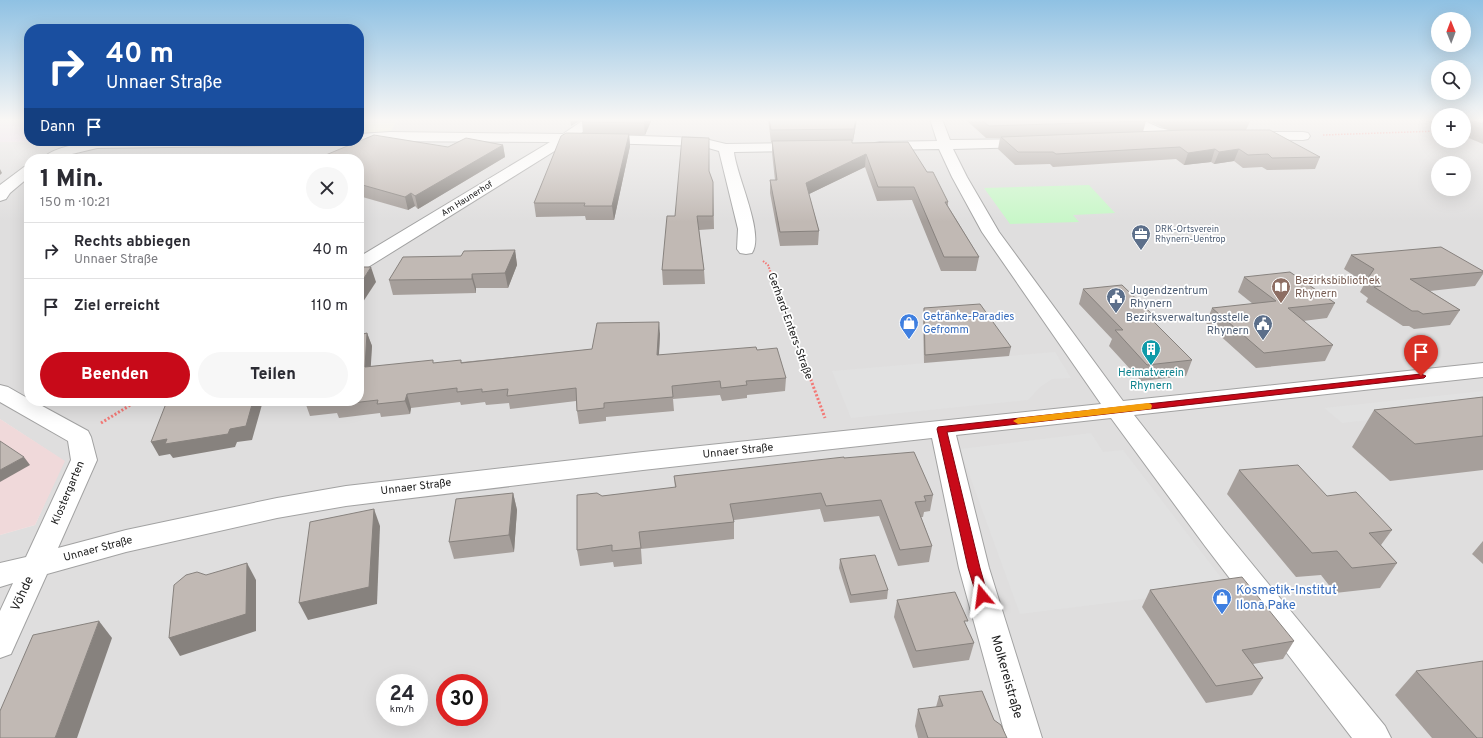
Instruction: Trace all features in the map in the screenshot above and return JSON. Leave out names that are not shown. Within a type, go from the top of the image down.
[{"type":"street","name":"Am Haunerhof","points":[[364,262],[541,153]]},
{"type":"street","points":[[727,153],[747,229],[746,249]]},
{"type":"street","points":[[948,153],[988,231],[1116,410],[1210,532],[1373,738]]},
{"type":"street","points":[[0,196],[24,173]]},
{"type":"street","name":"Unnaer Straße","points":[[0,575],[126,541],[277,508],[346,496],[452,482],[1483,370]]},
{"type":"street","points":[[0,392],[24,406]]},
{"type":"street","points":[[24,406],[78,437]]},
{"type":"street","name":"Molkereistraße","points":[[942,429],[974,568],[1024,738]]},
{"type":"street","name":"Klostergarten","points":[[36,565],[84,460],[78,437]]},
{"type":"street","name":"Vöhde","points":[[0,644],[36,565]]},
{"type":"path","name":"Gerhard-Enters-Straße","points":[[746,249],[768,265],[833,440]]},
{"type":"path","points":[[78,437],[129,406]]},
{"type":"shaded area","points":[[0,153],[1483,153],[1483,738],[0,738],[0,535],[35,525],[64,461],[0,419]]},
{"type":"shaded area","points":[[1055,352],[1071,378],[1052,379],[1040,387],[1028,400],[851,418],[832,371]]},
{"type":"shaded area","points":[[1483,391],[1483,407],[1342,423],[1324,408]]},
{"type":"shaded area","points":[[0,419],[65,461],[35,525],[0,535]]},
{"type":"shaded area","points":[[1091,433],[1103,452],[1123,450],[1229,588],[1020,614],[960,449]]},
{"type":"green space","points":[[1089,185],[1115,213],[1073,215],[1079,222],[1010,224],[984,188]]},
{"type":"building","points":[[488,153],[415,196],[411,193],[405,197],[364,185],[364,154],[328,154]]},
{"type":"building","points":[[554,153],[624,153],[612,206],[584,206],[585,203],[534,203]]},
{"type":"building","points":[[681,153],[709,153],[709,171],[713,182],[713,216],[697,216],[704,270],[662,270],[667,216],[675,216]]},
{"type":"building","points":[[774,153],[915,153],[927,172],[933,172],[948,202],[945,202],[979,257],[944,257],[914,187],[878,187],[866,154],[806,183],[819,231],[780,232],[770,180],[777,180]]},
{"type":"building","points":[[1246,153],[1313,153],[1320,157],[1272,158],[1268,154],[1248,155]]},
{"type":"building","points":[[1441,247],[1483,272],[1410,279],[1460,310],[1423,314],[1418,311],[1412,311],[1374,287],[1381,286],[1368,278],[1374,269],[1351,255]]},
{"type":"building","points":[[515,250],[505,273],[472,274],[472,279],[389,280],[403,257],[461,256],[464,251]]},
{"type":"building","points":[[364,267],[371,267],[364,278]]},
{"type":"building","points":[[1290,272],[1335,303],[1288,308],[1333,345],[1264,353],[1212,308],[1276,301],[1244,277]]},
{"type":"building","points":[[1122,285],[1154,316],[1148,316],[1192,360],[1147,365],[1115,330],[1123,330],[1083,289]]},
{"type":"building","points":[[980,304],[1011,347],[925,355],[924,308]]},
{"type":"building","points":[[659,322],[657,355],[756,347],[757,350],[777,348],[786,378],[746,381],[747,385],[721,388],[720,381],[672,386],[673,397],[604,403],[604,408],[577,411],[576,388],[507,396],[508,389],[482,392],[482,389],[457,392],[457,388],[407,394],[405,401],[377,404],[378,400],[364,402],[364,334],[367,333],[365,367],[433,360],[433,363],[461,360],[461,363],[592,349],[597,323]]},
{"type":"building","points":[[1483,397],[1483,436],[1415,444],[1374,410]]},
{"type":"building","points":[[165,406],[252,406],[246,426],[230,429],[228,434],[165,444],[167,439],[151,442]]},
{"type":"building","points":[[0,441],[24,457],[0,470]]},
{"type":"building","points":[[914,452],[933,495],[924,496],[926,501],[915,502],[932,546],[900,550],[881,500],[826,506],[821,493],[730,504],[734,522],[639,532],[641,548],[612,551],[612,545],[577,550],[577,495],[597,493],[602,496],[676,487],[674,476],[844,457]]},
{"type":"building","points":[[1298,465],[1327,496],[1356,492],[1392,530],[1369,533],[1397,563],[1352,568],[1337,551],[1312,553],[1239,470]]},
{"type":"building","points":[[513,493],[509,535],[449,542],[456,499]]},
{"type":"building","points":[[374,509],[369,587],[299,603],[310,522]]},
{"type":"building","points":[[875,555],[888,590],[851,595],[840,559]]},
{"type":"building","points":[[247,563],[246,614],[169,638],[174,585],[186,575],[197,572],[206,575]]},
{"type":"building","points":[[1242,577],[1294,641],[1242,650],[1263,678],[1216,686],[1150,590]]},
{"type":"building","points":[[955,592],[968,621],[964,621],[974,643],[916,651],[897,600]]},
{"type":"building","points":[[99,621],[55,738],[0,738],[0,711],[33,635]]},
{"type":"building","points":[[1483,661],[1483,738],[1477,738],[1416,671]]},
{"type":"building","points":[[982,691],[994,720],[1001,725],[1007,738],[928,738],[918,709],[943,706],[939,696]]},
{"type":"slow traffic","points":[[1018,421],[1148,406]]},
{"type":"place","name":"DRK-Ortsverein Rhynern-Uentrop","points":[[1141,251]]},
{"type":"place","name":"Bezirksbibliothek Rhynern","points":[[1281,304]]},
{"type":"place","name":"Jugendzentrum Rhynern","points":[[1116,314]]},
{"type":"place","name":"Getränke-Paradies Gefromm","points":[[909,340]]},
{"type":"place","name":"Bezirksverwaltungsstelle Rhynern","points":[[1263,341]]},
{"type":"place","name":"Heimatverein Rhynern","points":[[1151,366]]},
{"type":"place","name":"Kosmetik-Institut Ilona Pake","points":[[1222,615]]},
{"type":"route","points":[[982,596],[974,568],[942,429],[1421,376]]}]
